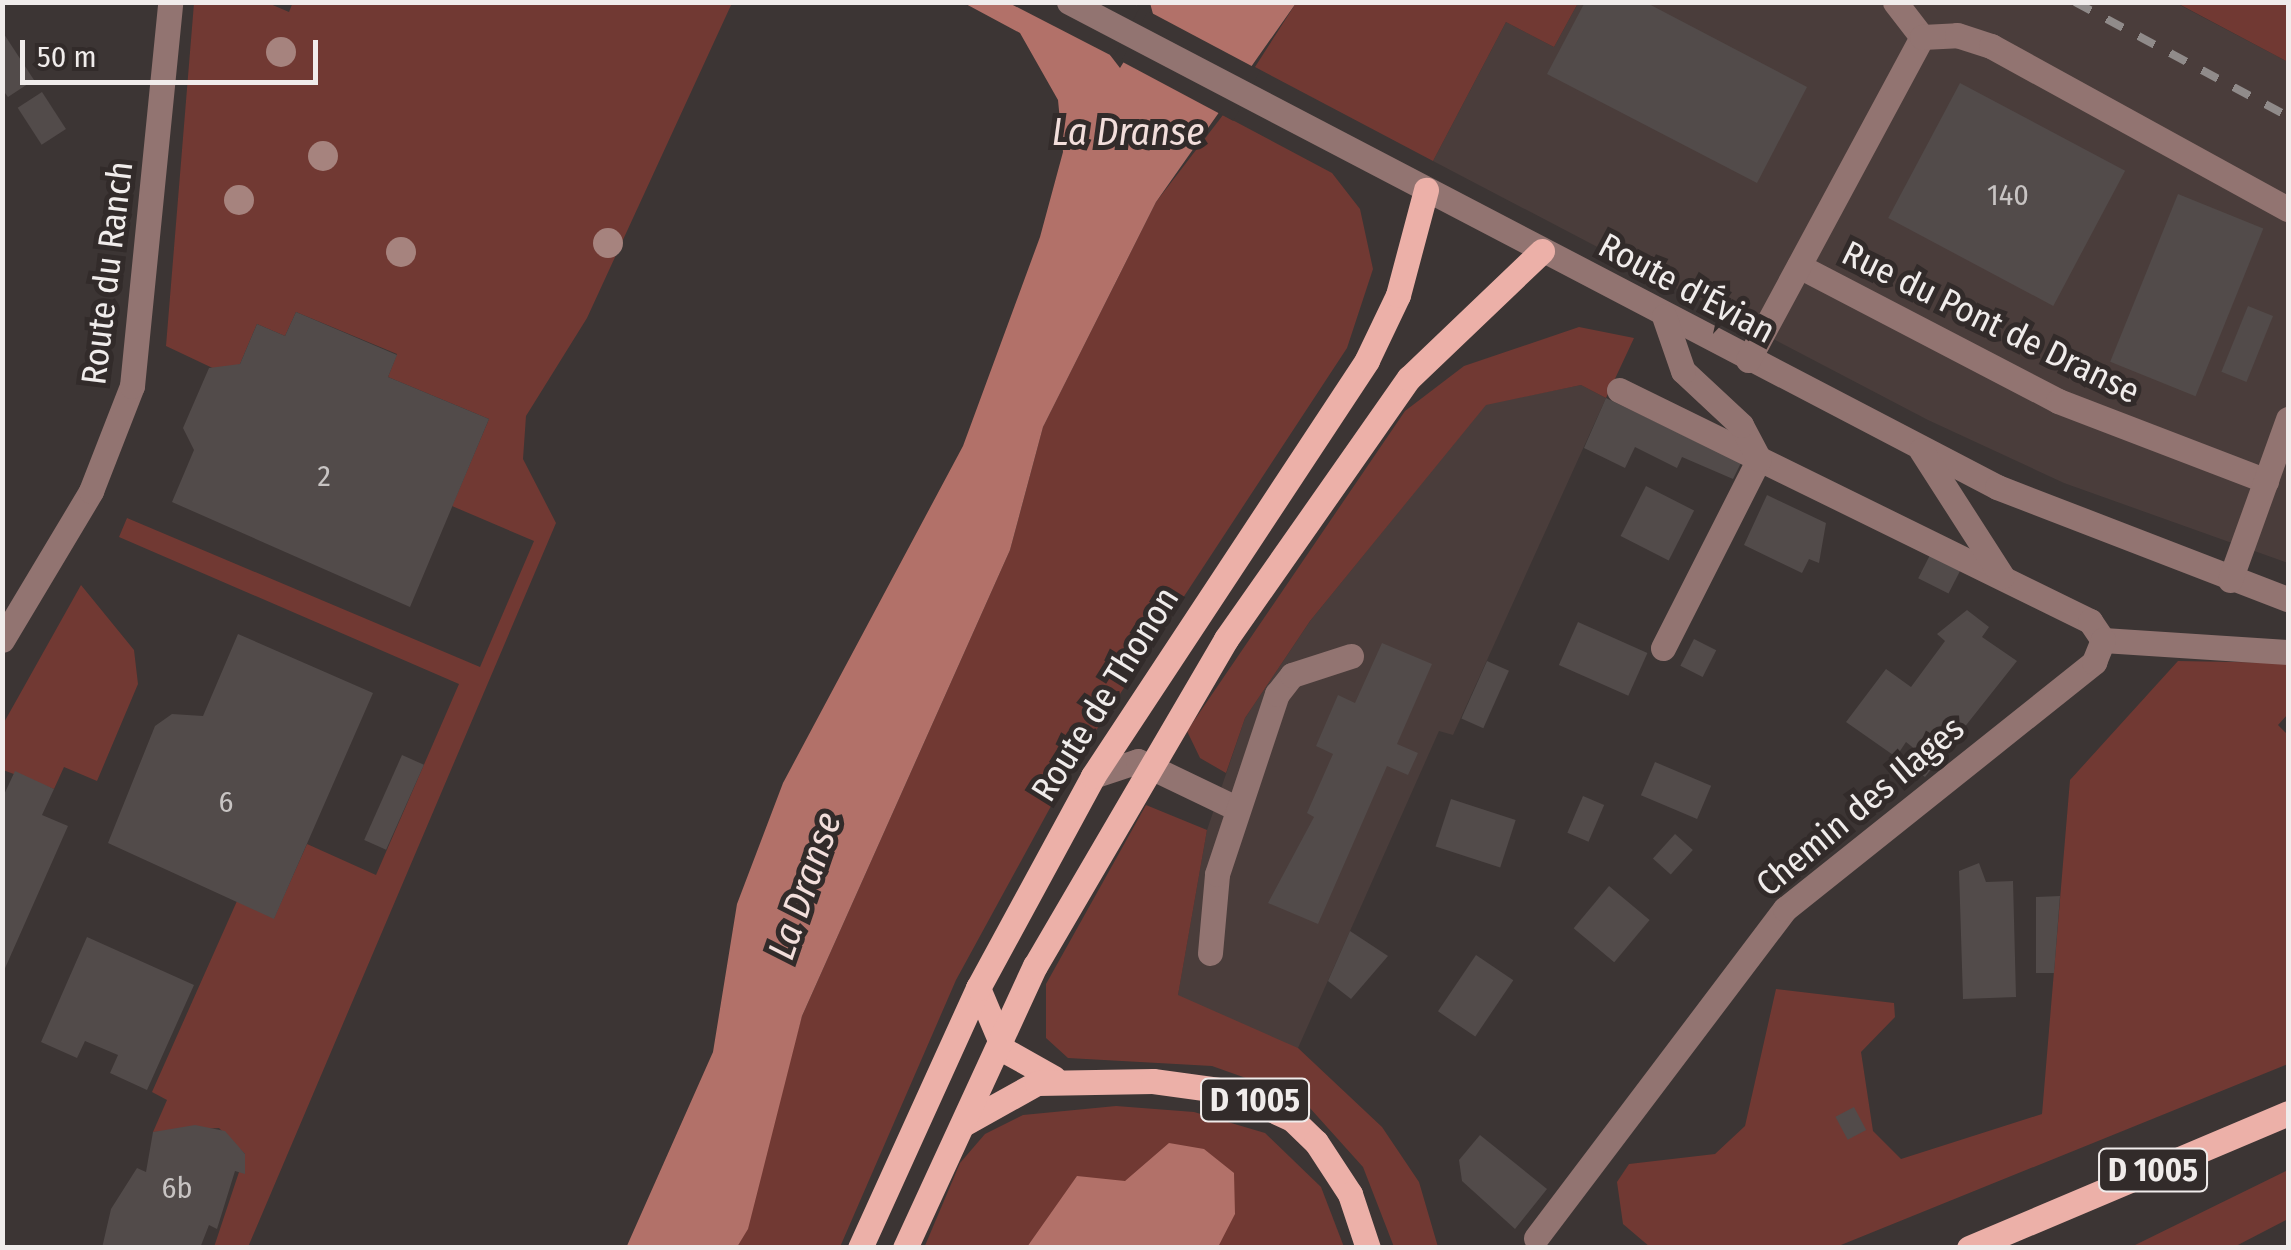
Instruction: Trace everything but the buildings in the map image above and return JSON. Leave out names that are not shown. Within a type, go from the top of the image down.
[{"type":"main road","name":"Route de Thonon","points":[[860,1248],[978,988],[1093,776],[1367,360],[1410,261],[1426,190]]},
{"type":"main road","name":"Route de Thonon","points":[[905,1248],[997,1041],[1149,766],[1409,378],[1542,251]]},
{"type":"main road","points":[[978,988],[997,1041]]},
{"type":"main road","name":"D 1005","points":[[997,1041],[1021,1065],[1064,1080],[1194,1086],[1264,1103],[1335,1167],[1368,1248]]},
{"type":"main road","name":"D 1005","points":[[950,1143],[987,1103],[1064,1080]]},
{"type":"main road","name":"D 1005","points":[[1969,1248],[2288,1113]]},
{"type":"main road","name":"D 1005","points":[[1994,1248],[2018,1227]]},
{"type":"street","name":"Route du Ranch","points":[[2,640],[92,491],[132,386],[170,2]]},
{"type":"street","name":"Route d'Évian","points":[[1069,2],[1921,450],[2230,580],[2288,599]]},
{"type":"street","points":[[1895,2],[1922,38],[1957,35],[1990,46],[2288,208]]},
{"type":"street","name":"Rue du Pont de Dranse","points":[[1748,360],[1922,38]]},
{"type":"street","name":"Rue du Pont de Dranse","points":[[1799,266],[2058,401],[2266,481]]},
{"type":"street","points":[[1664,316],[1683,371],[1741,425],[1759,459]]},
{"type":"street","points":[[1619,390],[2090,621],[2103,640],[2288,652]]},
{"type":"street","points":[[2230,580],[2288,418]]},
{"type":"street","points":[[1921,450],[2003,578]]},
{"type":"street","points":[[1663,648],[1759,459]]},
{"type":"street","name":"Chemin des Ilages","points":[[1536,1238],[1785,910],[2094,662],[2103,640]]},
{"type":"street","points":[[1210,953],[1217,874],[1283,683],[1350,656]]},
{"type":"street","points":[[1093,776],[1126,761],[1149,766],[1238,809]]},
{"type":"shaded area","points":[[293,2],[732,3],[587,318],[526,416],[523,459],[556,523],[248,1247],[214,1247],[245,1154],[219,1128],[153,1132],[167,1100],[152,1092],[237,901],[274,918],[307,844],[376,875],[459,684],[119,537],[127,518],[480,667],[534,541],[452,506],[489,419],[388,377],[397,354],[296,312],[285,336],[257,324],[240,364],[221,372],[166,346],[194,3],[268,3],[289,12]]},
{"type":"shaded area","points":[[1296,3],[1578,3],[1554,47],[1506,22],[1433,161],[1255,67]]},
{"type":"shaded area","points":[[1578,3],[2176,3],[2288,62],[2288,563],[2064,483],[1928,420],[1433,161],[1506,22],[1554,47]]},
{"type":"shaded area","points":[[2177,3],[2288,3],[2288,62]]},
{"type":"shaded area","points":[[1223,115],[1332,173],[1360,209],[1373,269],[1347,348],[1074,764],[956,980],[840,1247],[737,1248],[802,1016],[1010,550],[1043,427],[1156,202]]},
{"type":"shaded area","points":[[1579,327],[1634,338],[1606,398],[1581,385],[1486,405],[1310,621],[1245,718],[1226,773],[1200,758],[1187,731],[1405,411],[1464,366]]},
{"type":"shaded area","points":[[1581,385],[1606,398],[1453,735],[1439,731],[1298,1048],[1171,1034],[1207,830],[1245,718],[1310,621],[1486,404]]},
{"type":"shaded area","points":[[81,585],[134,650],[138,684],[97,781],[64,767],[54,789],[3,770],[2,726]]},
{"type":"shaded area","points":[[2178,661],[2288,663],[2288,714],[2278,725],[2288,735],[2288,1064],[1836,1247],[1650,1247],[1623,1224],[1617,1182],[1629,1164],[1715,1154],[1745,1126],[1776,989],[1894,1003],[1895,1017],[1861,1052],[1873,1131],[1901,1159],[2042,1114],[2070,780]]},
{"type":"shaded area","points":[[1146,805],[1207,830],[1178,995],[1298,1048],[1382,1127],[1419,1182],[1438,1247],[1394,1247],[1363,1167],[1300,1097],[1212,1066],[1068,1058],[1046,1038],[1046,984]]},
{"type":"shaded area","points":[[1116,1106],[1194,1112],[1265,1133],[1321,1187],[1344,1247],[924,1248],[960,1163],[985,1134],[1023,1115]]},
{"type":"shaded area","points":[[2288,1170],[2288,1219],[2234,1247],[2131,1247]]},
{"type":"water","name":"La Dranse","points":[[964,3],[1138,3],[1110,55],[1120,68],[1153,14],[1150,3],[1296,3],[1156,202],[1043,427],[1010,550],[802,1016],[748,1229],[737,1247],[626,1248],[713,1052],[737,904],[783,783],[963,446],[1040,237],[1063,152],[1058,100],[1020,33]]},
{"type":"water","points":[[1169,1143],[1204,1149],[1234,1173],[1235,1214],[1218,1247],[1027,1247],[1077,1176],[1125,1181]]},
{"type":"pier","points":[[1131,2],[1140,7],[1114,57],[1009,3]]},
{"type":"pier","points":[[1148,11],[1260,71],[1233,121],[1121,61]]},
{"type":"railway","points":[[2075,2],[2288,116]]}]
